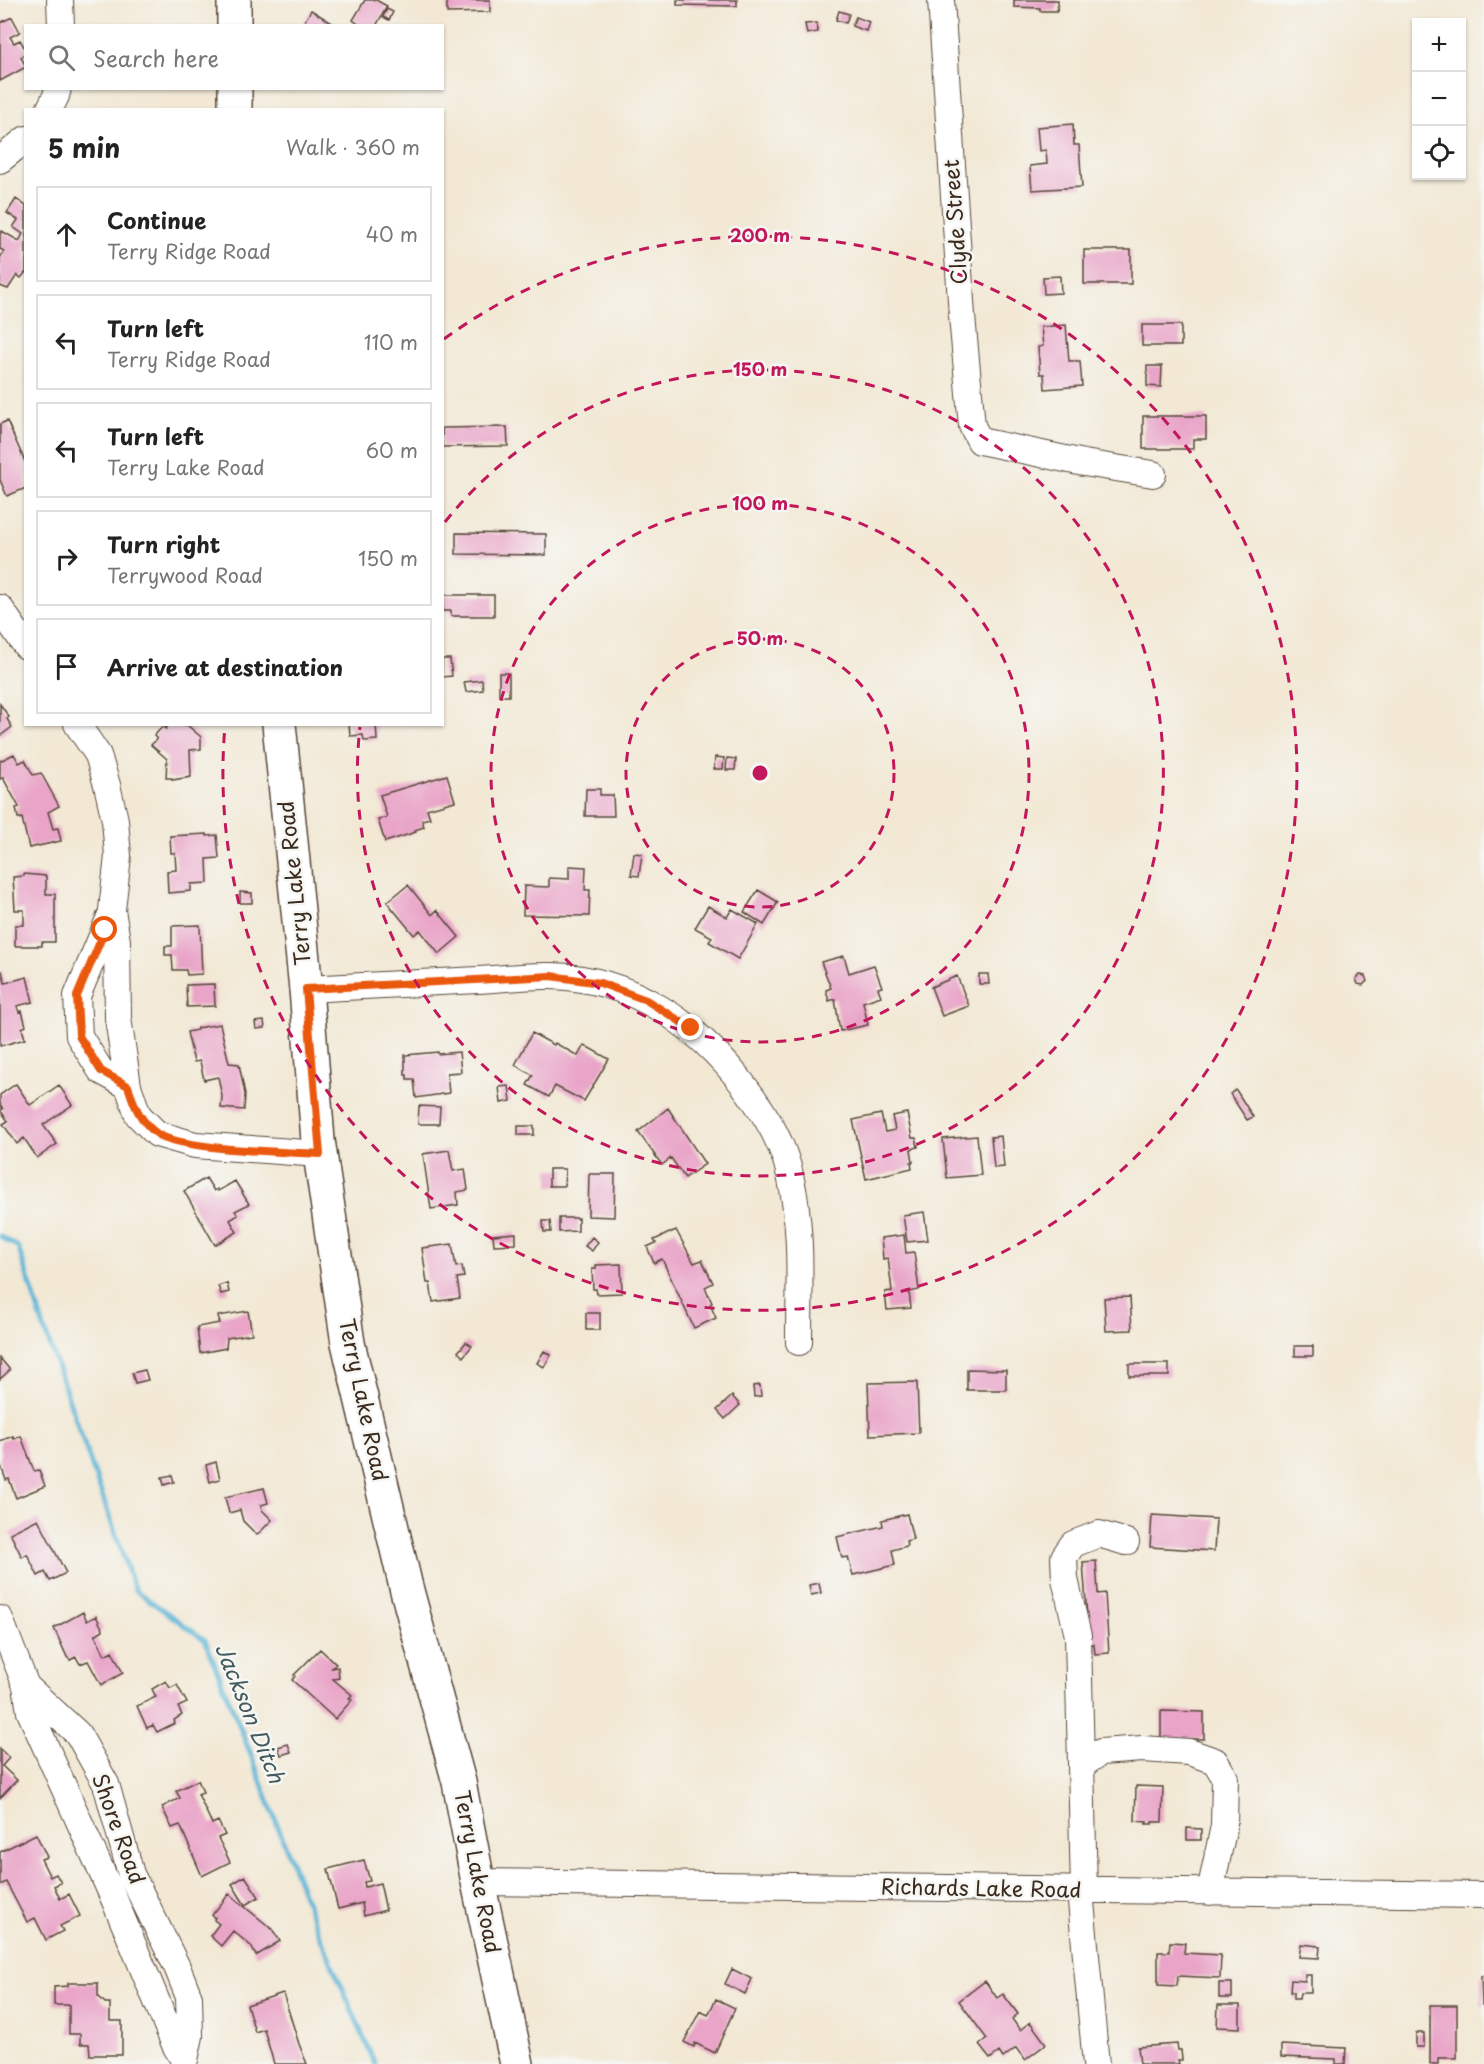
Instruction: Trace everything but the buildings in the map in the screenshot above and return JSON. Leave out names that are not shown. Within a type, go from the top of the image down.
[{"type":"main road","points":[[234,0],[234,24]]},
{"type":"main road","points":[[235,90],[235,108]]},
{"type":"main road","name":"Terry Lake Road","points":[[279,726],[320,1154],[348,1343],[406,1587],[459,1782],[517,2064]]},
{"type":"street","points":[[60,0],[61,24]]},
{"type":"street","name":"Clyde Street","points":[[941,0],[972,426],[980,441],[1153,474]]},
{"type":"street","points":[[50,108],[58,90]]},
{"type":"street","points":[[0,160],[24,142]]},
{"type":"street","points":[[0,608],[24,643]]},
{"type":"street","points":[[79,726],[98,755],[108,785],[115,820],[118,856],[112,910],[117,941],[118,1018],[128,1086],[138,1115],[157,1134],[195,1145],[320,1154]]},
{"type":"street","points":[[112,910],[77,996],[79,1036],[101,1071],[128,1086]]},
{"type":"street","points":[[306,989],[551,976],[600,983],[646,1000],[691,1028],[724,1059],[758,1104],[777,1138],[790,1173],[799,1221],[800,1342]]},
{"type":"street","points":[[1096,2064],[1082,1890],[1082,1765],[1078,1636],[1065,1579],[1064,1557],[1073,1544],[1100,1534],[1126,1542]]},
{"type":"street","name":"Shore Road","points":[[0,1619],[26,1686],[30,1712],[114,1899],[174,2045],[184,2062]]},
{"type":"street","name":"Shore Road","points":[[26,1686],[78,1734],[106,1784],[131,1874],[177,1967],[189,1997],[190,2036],[184,2062]]},
{"type":"street","points":[[1082,1765],[1101,1752],[1142,1749],[1189,1752],[1215,1761],[1225,1778],[1224,1826],[1210,1892]]},
{"type":"street","name":"Richards Lake Road","points":[[478,1882],[1484,1895]]},
{"type":"waterway","name":"Jackson Ditch","points":[[0,1236],[18,1247],[135,1590],[205,1640],[312,1917],[375,2064]]},
{"type":"route","points":[[105,930],[77,996],[79,1036],[101,1071],[128,1086],[138,1115],[157,1134],[195,1145],[320,1154],[306,989],[551,976],[600,983],[646,1000],[691,1028]]}]
